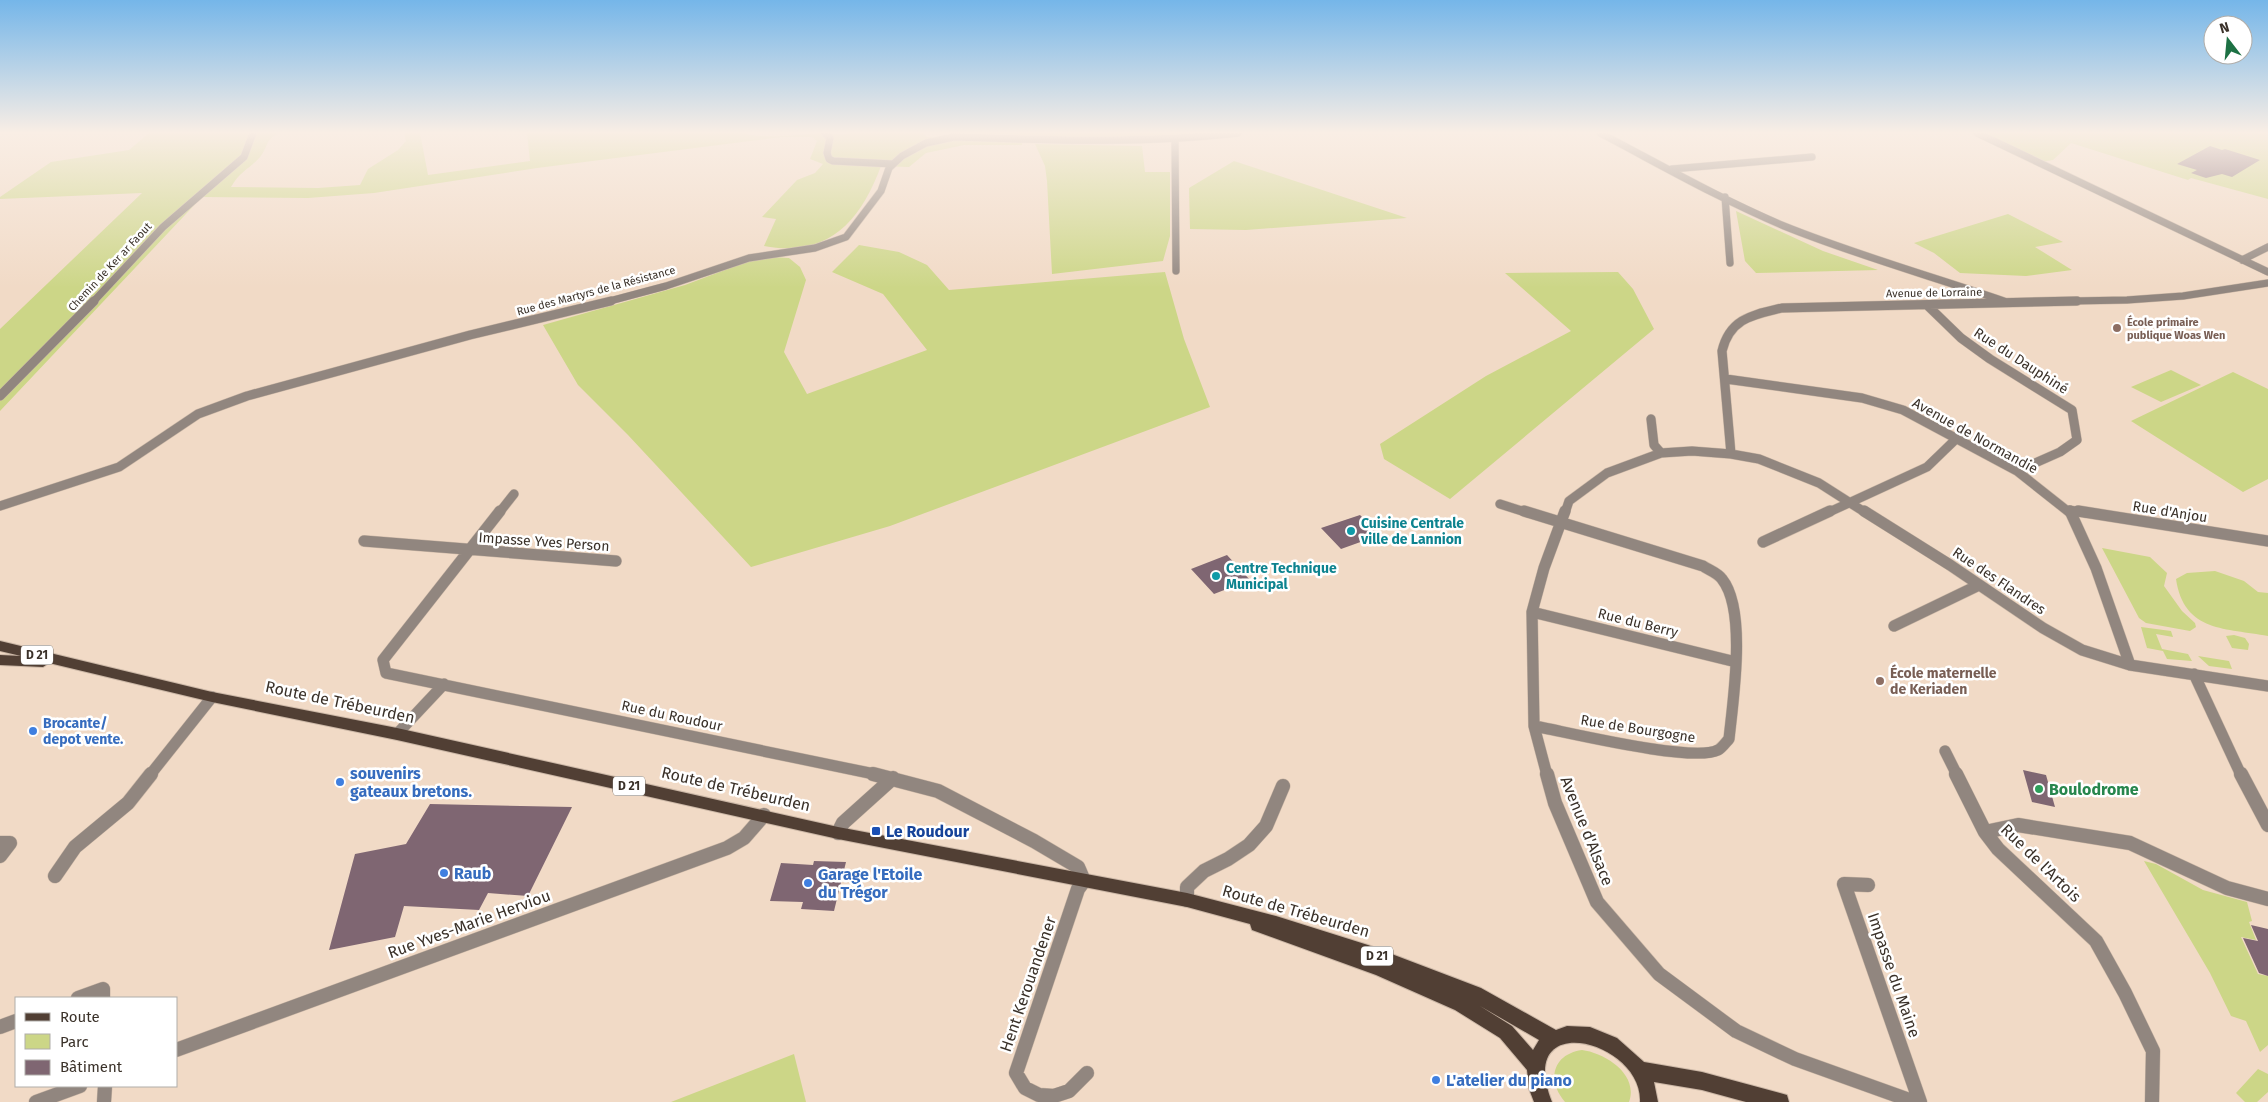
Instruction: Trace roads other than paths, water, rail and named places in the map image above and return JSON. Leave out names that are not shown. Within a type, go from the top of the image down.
[{"type":"main road","name":"Route de Trébeurden","points":[[0,646],[212,696],[397,734],[838,833],[1187,900],[1276,923],[1362,950],[1475,994],[1555,1039]]},
{"type":"main road","name":"Route de Trébeurden","points":[[0,660],[73,664]]},
{"type":"main road","name":"Route de Trébeurden","points":[[1187,900],[1381,969],[1461,1004],[1506,1032],[1535,1066]]},
{"type":"main road","points":[[1540,1100],[1536,1084],[1535,1066],[1540,1053],[1555,1039],[1582,1034],[1602,1040],[1620,1050],[1640,1070],[1647,1085],[1649,1102]]},
{"type":"main road","points":[[1640,1070],[1702,1081],[1780,1102]]},
{"type":"street","name":"Chemin de Ker ar Faout","points":[[0,396],[78,318],[163,227],[212,184]]},
{"type":"street","name":"Rue des Martyrs de la Résistance","points":[[0,506],[119,468],[198,414],[247,396],[470,335],[666,286],[750,258],[815,248],[833,243],[846,237],[856,226],[881,191],[883,184]]},
{"type":"street","points":[[1175,184],[1176,271]]},
{"type":"street","points":[[1698,184],[1783,225],[1840,247],[2010,303]]},
{"type":"street","points":[[2084,184],[2268,272]]},
{"type":"street","points":[[1725,198],[1730,263]]},
{"type":"street","points":[[2242,260],[2268,247]]},
{"type":"street","name":"Avenue de Lorraine","points":[[1731,454],[1722,351],[1725,338],[1734,327],[1751,315],[1765,311],[1811,307],[1928,306],[2164,298],[2268,283]]},
{"type":"street","points":[[1968,289],[1980,304]]},
{"type":"street","name":"Rue du Dauphiné","points":[[1928,306],[1961,338],[1990,360],[2031,383],[2072,410],[2077,440],[2060,452],[2016,471]]},
{"type":"street","name":"Avenue de Normandie","points":[[1726,380],[1862,398],[1903,410],[2016,471],[2069,510],[2096,568],[2130,665]]},
{"type":"street","points":[[1651,419],[1654,444],[1660,453]]},
{"type":"street","points":[[1763,542],[1849,501],[1928,467],[1956,438]]},
{"type":"street","name":"Avenue d'Alsace","points":[[1731,454],[1692,451],[1660,453],[1608,473],[1569,501],[1544,568],[1532,612],[1534,726],[1555,803],[1597,902],[1659,974],[1736,1031],[1795,1059],[1915,1102]]},
{"type":"street","name":"Rue des Flandres","points":[[1731,454],[1759,459],[1819,483],[1979,584],[2043,628],[2082,650],[2130,665],[2268,686]]},
{"type":"street","name":"Rue du Roudour","points":[[514,494],[383,660],[386,673],[893,778],[938,791],[1034,841],[1078,867],[1084,881]]},
{"type":"street","name":"Rue de Bourgogne","points":[[1500,504],[1703,566],[1722,578],[1730,595],[1737,632],[1729,739],[1718,750],[1698,754],[1662,751],[1534,726]]},
{"type":"street","name":"Rue d'Anjou","points":[[2069,510],[2268,540]]},
{"type":"street","name":"Impasse Yves Person","points":[[364,541],[469,551],[616,561]]},
{"type":"street","points":[[1894,626],[1979,584]]},
{"type":"street","name":"Rue du Berry","points":[[1532,612],[1736,662]]},
{"type":"street","points":[[2194,674],[2235,763],[2268,825]]},
{"type":"street","points":[[397,734],[444,684]]},
{"type":"street","points":[[55,876],[75,847],[128,803],[212,696]]},
{"type":"street","points":[[1945,751],[1985,832]]},
{"type":"street","points":[[838,833],[843,823],[893,778]]},
{"type":"street","points":[[1187,900],[1187,887],[1204,871],[1228,859],[1249,845],[1266,826],[1283,786]]},
{"type":"street","name":"Rue Yves-Marie Herviou","points":[[178,1049],[727,848],[744,838],[764,815]]},
{"type":"street","name":"Rue de l'Artois","points":[[2152,1102],[2153,1051],[2126,993],[2096,941],[1998,849],[1985,832],[2018,825],[2130,843],[2227,888],[2268,900]]},
{"type":"street","points":[[0,843],[10,843],[0,856]]},
{"type":"street","name":"Hent Kerouandener","points":[[1084,881],[1078,889],[1016,1073],[1025,1088],[1040,1095],[1054,1096],[1069,1091],[1087,1073]]},
{"type":"street","name":"Impasse du Maine","points":[[1868,885],[1844,884],[1920,1102]]},
{"type":"street","points":[[81,997],[103,989],[104,997]]},
{"type":"street","points":[[0,1027],[15,1021]]},
{"type":"street","points":[[36,1102],[77,1087]]},
{"type":"street","points":[[104,1102],[105,1087]]},
{"type":"place","name":"École primaire publique Woas Wen","points":[[2117,328]]},
{"type":"place","name":"Cuisine Centrale ville de Lannion","points":[[1351,531]]},
{"type":"place","name":"Centre Technique Municipal","points":[[1216,576]]},
{"type":"place","name":"École maternelle de Keriaden","points":[[1880,681]]},
{"type":"place","name":"Brocante/ depot vente.","points":[[33,731]]},
{"type":"place","name":"souvenirs gateaux bretons.","points":[[340,782]]},
{"type":"place","name":"Boulodrome","points":[[2039,789]]},
{"type":"place","name":"Le Roudour","points":[[876,831]]},
{"type":"place","name":"Raub","points":[[444,873]]},
{"type":"place","name":"Garage l'Etoile du Trégor","points":[[808,883]]},
{"type":"place","name":"L'atelier du piano","points":[[1436,1080]]}]
